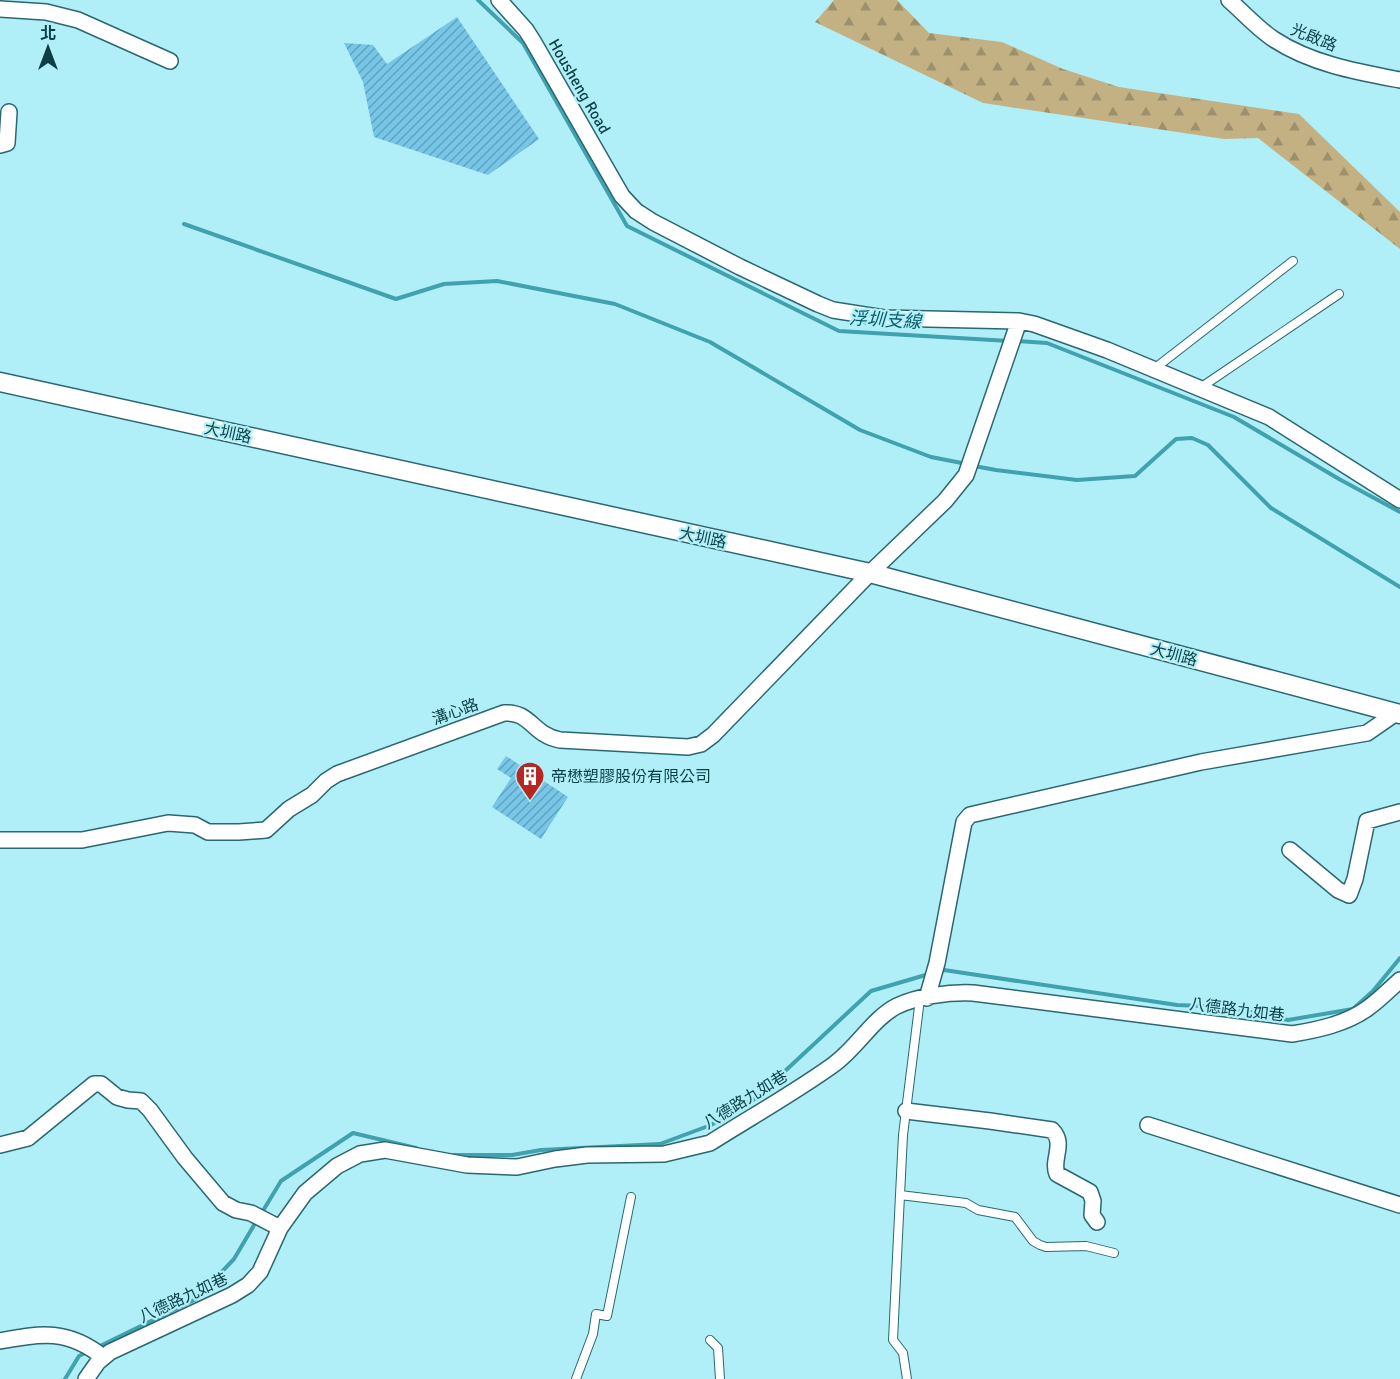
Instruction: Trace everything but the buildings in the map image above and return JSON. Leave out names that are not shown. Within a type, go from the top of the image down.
[{"type":"street","name":"Housheng Road","points":[[499,0],[533,41],[622,196],[636,211],[653,222],[740,267],[833,310],[884,318],[1019,321],[1034,324],[1154,369],[1269,417],[1400,500]]},
{"type":"street","name":"光啟路","points":[[1229,0],[1274,40],[1302,54],[1329,64],[1400,80]]},
{"type":"street","points":[[0,9],[46,12],[78,20],[170,62]]},
{"type":"street","points":[[0,146],[7,142],[9,112]]},
{"type":"street","name":"溝心路","points":[[0,840],[82,840],[168,824],[195,825],[208,832],[266,830],[337,774],[504,713],[515,713],[522,716],[544,736],[560,740],[695,746],[713,735],[870,573],[945,501],[970,465],[1019,321]]},
{"type":"street","name":"大圳路","points":[[0,382],[870,573],[1398,713]]},
{"type":"street","points":[[924,999],[933,982],[964,822],[970,815],[1201,762],[1367,733],[1398,713]]},
{"type":"street","points":[[1290,850],[1338,890],[1349,896],[1355,879],[1366,821],[1400,812]]},
{"type":"street","name":"八德路九如巷","points":[[86,1379],[99,1354],[110,1352],[240,1291],[255,1278],[265,1265],[274,1226],[305,1193],[348,1159],[372,1151],[404,1152],[467,1165],[517,1167],[587,1155],[664,1154],[710,1143],[833,1065],[858,1043],[888,1011],[898,1005],[948,993],[973,993],[1292,1034],[1320,1029],[1350,1018],[1366,1009],[1400,980]]},
{"type":"street","points":[[0,1145],[28,1138],[94,1084],[101,1084],[117,1097],[141,1101],[218,1199],[236,1210],[251,1214],[274,1226]]},
{"type":"street","points":[[906,1111],[1052,1130],[1058,1138],[1059,1151],[1055,1171],[1062,1178],[1090,1192],[1093,1201],[1092,1215],[1097,1222]]},
{"type":"street","points":[[1148,1125],[1400,1205]]},
{"type":"street","points":[[0,1341],[34,1334],[69,1336],[99,1354]]},
{"type":"lane","points":[[1154,369],[1293,261]]},
{"type":"lane","points":[[1200,388],[1339,294]]},
{"type":"lane","points":[[907,1379],[903,1353],[893,1340],[906,1111],[924,999]]},
{"type":"lane","points":[[900,1195],[966,1203],[978,1210],[1015,1218],[1034,1241],[1043,1246],[1086,1246],[1114,1253]]},
{"type":"lane","points":[[576,1379],[593,1334],[596,1314],[607,1316],[631,1197]]},
{"type":"lane","points":[[711,1340],[718,1348],[720,1379]]},
{"type":"green space","points":[[834,0],[897,0],[929,33],[1002,42],[1063,69],[1119,87],[1299,114],[1400,212],[1400,249],[1258,138],[1224,139],[983,103],[815,22]]},
{"type":"waterway","name":"浮圳支線","points":[[478,0],[523,43],[627,226],[839,331],[1009,341]]},
{"type":"waterway","points":[[184,224],[396,299],[444,284],[497,281],[615,304],[710,342],[860,430],[931,457],[967,464]]},
{"type":"waterway","name":"浮圳支線","points":[[1017,341],[1047,343],[1234,417],[1400,512]]},
{"type":"waterway","points":[[974,466],[1077,480],[1135,476],[1176,439],[1192,438],[1208,445],[1271,508],[1400,587]]},
{"type":"waterway","points":[[939,972],[944,970],[1177,1005],[1226,1007],[1288,1020],[1353,1009],[1373,991],[1400,958]]},
{"type":"waterway","points":[[453,1155],[512,1155],[541,1150],[660,1144],[711,1125],[756,1098],[871,991],[929,974]]},
{"type":"waterway","points":[[261,1214],[281,1181],[353,1133],[416,1148]]},
{"type":"waterway","points":[[96,1348],[196,1299],[234,1259],[257,1220]]},
{"type":"waterway","points":[[65,1379],[79,1356],[89,1351]]},
{"type":"place","name":"帝懋塑膠股份有限公司","points":[[530,802]]}]
